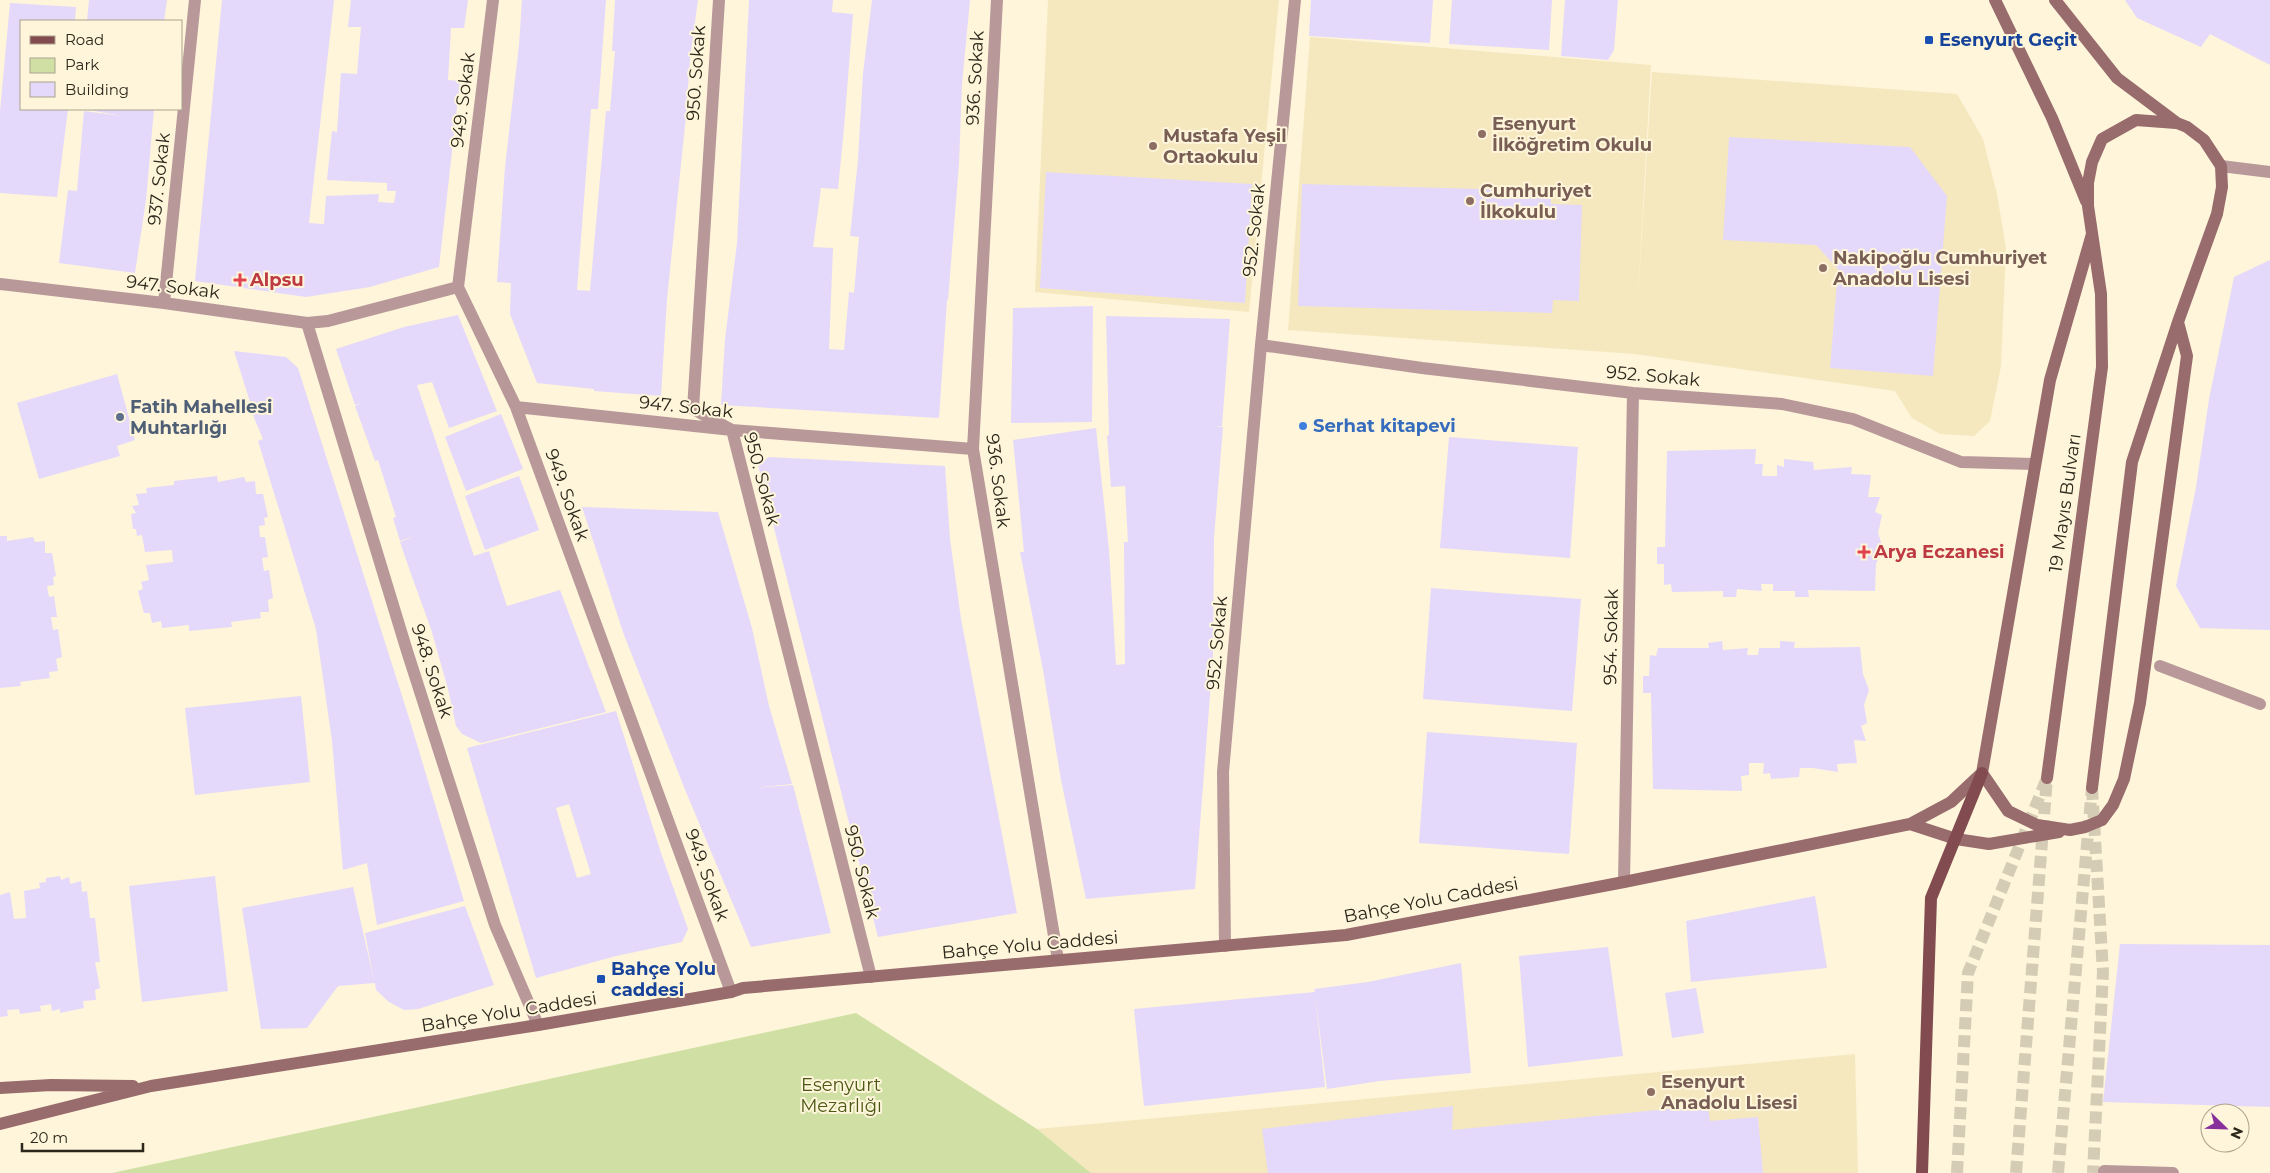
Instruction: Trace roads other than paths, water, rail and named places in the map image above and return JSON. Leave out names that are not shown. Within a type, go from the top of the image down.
[{"type":"main road","points":[[1994,0],[2052,118],[2088,206]]},
{"type":"main road","points":[[2055,0],[2117,78],[2177,123],[2187,127],[2204,140],[2221,166],[2222,186],[2217,214],[2178,322],[2132,462],[2092,788]]},
{"type":"main road","points":[[2088,206],[2088,183],[2092,162],[2102,139],[2136,120],[2177,123]]},
{"type":"main road","name":"19 Mayıs Bulvarı","points":[[2046,778],[2102,367],[2101,294],[2088,206]]},
{"type":"main road","points":[[1922,1173],[1931,898],[1982,773],[2050,380],[2092,234]]},
{"type":"main road","name":"Bahçe Yolu Caddesi","points":[[1910,824],[1956,839],[1989,844],[2085,827],[2102,820],[2108,812],[2124,779],[2140,703],[2187,356],[2178,322]]},
{"type":"main road","points":[[1982,773],[2008,811],[2037,825],[2070,830]]},
{"type":"main road","name":"Bahçe Yolu Caddesi","points":[[0,1124],[151,1086],[538,1025],[731,992],[743,988],[1346,935],[1624,882],[1910,824],[1951,802],[1982,773]]},
{"type":"main road","name":"Bahçe Yolu Caddesi","points":[[0,1088],[51,1085],[151,1086]]},
{"type":"street","name":"937. Sokak","points":[[164,302],[195,0]]},
{"type":"street","name":"949. Sokak","points":[[493,0],[458,287],[516,407],[731,992]]},
{"type":"street","name":"950. Sokak","points":[[718,0],[693,409],[732,430],[871,977]]},
{"type":"street","name":"936. Sokak","points":[[997,0],[973,449],[1058,960]]},
{"type":"street","name":"952. Sokak","points":[[1225,946],[1223,772],[1261,345],[1295,0]]},
{"type":"street","points":[[2221,166],[2270,172]]},
{"type":"street","name":"947. Sokak","points":[[0,284],[164,302],[308,323],[328,321],[458,287]]},
{"type":"street","name":"948. Sokak","points":[[308,323],[407,652],[492,915],[538,1025]]},
{"type":"street","name":"952. Sokak","points":[[1261,345],[1422,368],[1632,393],[1782,404],[1853,419],[1961,462],[2035,464]]},
{"type":"street","name":"954. Sokak","points":[[1624,882],[1632,393]]},
{"type":"street","name":"947. Sokak","points":[[516,407],[732,430],[973,449]]},
{"type":"street","points":[[2160,666],[2260,704]]},
{"type":"street","points":[[2104,1171],[2173,1173]]},
{"type":"tunnel","points":[[2016,1173],[2047,778]]},
{"type":"tunnel","points":[[1957,1173],[1968,973],[2047,778]]},
{"type":"tunnel","points":[[2058,1173],[2092,788]]},
{"type":"tunnel","points":[[2092,788],[2103,972],[2093,1173]]},
{"type":"place","name":"Esenyurt Geçit","points":[[1929,40]]},
{"type":"place","name":"Esenyurt İlköğretim Okulu","points":[[1482,134]]},
{"type":"place","name":"Mustafa Yeşil Ortaokulu","points":[[1153,146]]},
{"type":"place","name":"Cumhuriyet İlkokulu","points":[[1470,201]]},
{"type":"place","name":"Nakipoğlu Cumhuriyet Anadolu Lisesi","points":[[1823,268]]},
{"type":"place","name":"Alpsu","points":[[240,280]]},
{"type":"place","name":"Fatih Mahellesi Muhtarlığı","points":[[120,417]]},
{"type":"place","name":"Serhat kitapevi","points":[[1303,426]]},
{"type":"place","name":"Arya Eczanesi","points":[[1864,552]]},
{"type":"place","name":"Bahçe Yolu caddesi","points":[[601,979]]},
{"type":"place","name":"Esenyurt Anadolu Lisesi","points":[[1651,1092]]},
{"type":"park label","name":"Esenyurt Mezarlığı","points":[[841,1095]]}]
